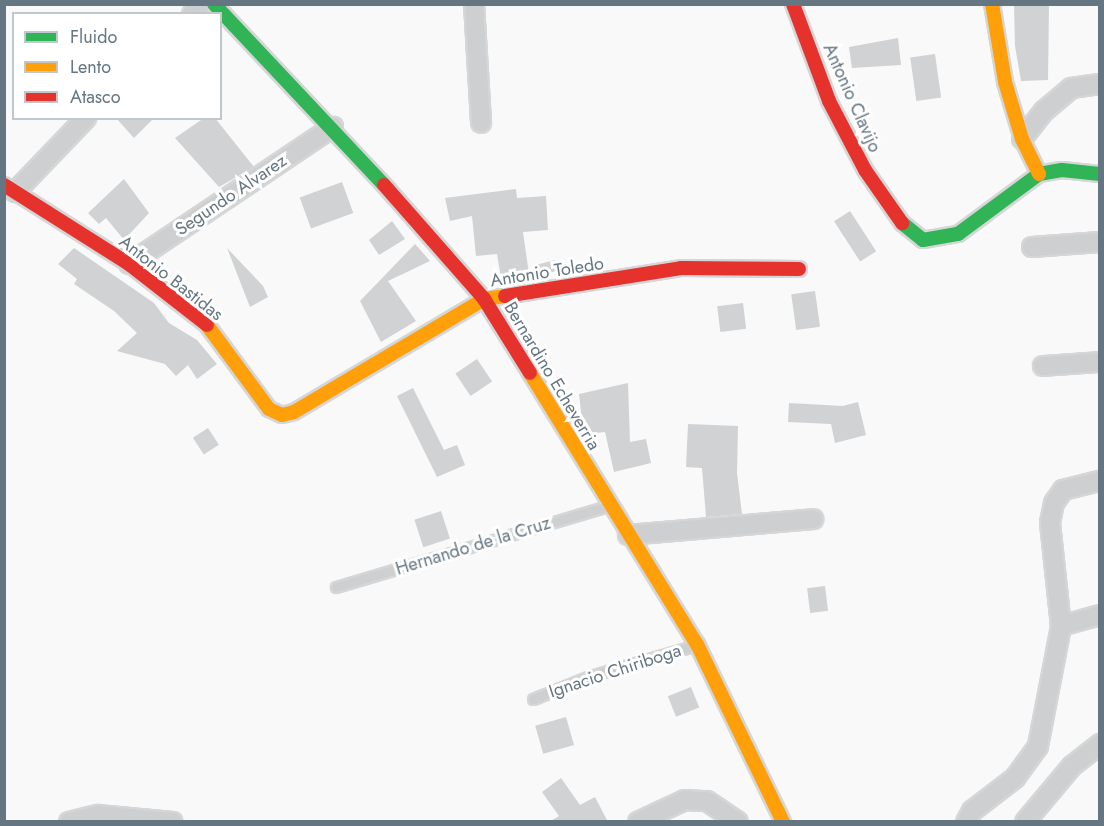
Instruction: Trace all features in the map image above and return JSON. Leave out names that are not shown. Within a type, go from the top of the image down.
[{"type":"street","points":[[474,4],[481,123]]},
{"type":"street","name":"Antonio Clavijo","points":[[794,4],[830,101],[865,170],[904,225],[923,240],[958,234],[1040,174]]},
{"type":"street","points":[[992,4],[1005,81],[1022,140],[1040,174],[1062,170],[1100,174]]},
{"type":"street","name":"Bernardino Echeverria","points":[[222,12],[333,127],[484,299],[609,506],[697,644],[783,822]]},
{"type":"street","points":[[1022,140],[1044,111],[1071,88],[1100,84]]},
{"type":"street","points":[[10,188],[84,120]]},
{"type":"street","name":"Segundo Alvarez","points":[[129,264],[333,127]]},
{"type":"street","name":"Antonio Bastidas","points":[[10,188],[129,264],[210,328],[269,409],[282,415],[294,412]]},
{"type":"street","points":[[1032,247],[1100,242]]},
{"type":"street","name":"Antonio Toledo","points":[[294,412],[484,299],[681,268],[799,269]]},
{"type":"street","points":[[1042,366],[1100,362]]},
{"type":"street","points":[[966,822],[979,805],[1015,778],[1038,746],[1061,626],[1050,523],[1054,503],[1063,490],[1100,481]]},
{"type":"street","points":[[628,535],[813,519]]},
{"type":"street","points":[[1061,626],[1100,615]]},
{"type":"street","points":[[1025,822],[1072,766],[1100,744]]},
{"type":"street","points":[[638,822],[685,800],[707,801],[738,822]]},
{"type":"street","points":[[69,822],[98,815],[172,822]]},
{"type":"lane","name":"Hernando de la Cruz","points":[[336,587],[609,506]]},
{"type":"lane","name":"Ignacio Chiriboga","points":[[533,699],[590,676],[697,644]]},
{"type":"building","points":[[1014,4],[1049,4],[1048,80],[1021,81],[1015,46]]},
{"type":"building","points":[[898,38],[901,65],[852,68],[849,47]]},
{"type":"building","points":[[935,54],[941,98],[916,101],[910,57]]},
{"type":"building","points":[[118,120],[152,120],[134,138]]},
{"type":"building","points":[[201,120],[217,120],[254,167],[219,187],[175,138]]},
{"type":"building","points":[[124,179],[149,213],[124,240],[106,218],[99,224],[88,213]]},
{"type":"building","points":[[342,182],[353,213],[311,228],[300,197]]},
{"type":"building","points":[[516,189],[517,198],[546,196],[548,230],[523,232],[529,274],[501,278],[497,254],[476,256],[472,216],[450,221],[445,198]]},
{"type":"building","points":[[850,211],[876,251],[860,262],[834,221]]},
{"type":"building","points":[[392,221],[405,239],[379,255],[369,240]]},
{"type":"building","points":[[415,244],[430,261],[388,281],[416,321],[381,342],[360,301]]},
{"type":"building","points":[[74,248],[154,303],[169,323],[197,340],[217,364],[197,379],[188,365],[176,376],[165,364],[117,351],[137,333],[114,311],[74,284],[77,279],[58,264]]},
{"type":"building","points":[[227,248],[263,286],[268,297],[250,307]]},
{"type":"building","points":[[555,260],[558,271],[539,274],[536,265]]},
{"type":"building","points":[[815,291],[820,327],[796,330],[791,294]]},
{"type":"building","points":[[743,303],[746,329],[720,332],[717,306]]},
{"type":"building","points":[[477,359],[492,381],[471,396],[455,374]]},
{"type":"building","points":[[628,383],[630,442],[646,439],[651,463],[614,472],[605,432],[586,434],[583,429],[579,394]]},
{"type":"building","points":[[413,388],[444,450],[457,445],[465,465],[437,477],[397,396]]},
{"type":"building","points":[[858,402],[866,435],[835,443],[831,424],[788,422],[789,403],[843,406]]},
{"type":"building","points":[[688,424],[738,426],[737,473],[742,514],[706,517],[702,468],[686,467]]},
{"type":"building","points":[[208,428],[219,445],[204,455],[193,438]]},
{"type":"building","points":[[441,511],[450,539],[423,547],[414,520]]},
{"type":"building","points":[[825,586],[828,611],[810,613],[807,588]]},
{"type":"building","points":[[691,687],[699,707],[676,717],[668,696]]},
{"type":"building","points":[[566,717],[574,745],[543,754],[535,726]]},
{"type":"building","points":[[561,778],[580,805],[595,797],[608,822],[549,822],[559,816],[542,792]]},
{"type":"traffic: fast","points":[[214,4],[222,12]]},
{"type":"traffic: fast","points":[[222,13],[384,185]]},
{"type":"traffic: fast","points":[[902,223],[923,240],[958,234],[1039,174],[1062,170],[1100,174]]},
{"type":"traffic: slow","points":[[992,4],[1005,82],[1022,139],[1039,174]]},
{"type":"traffic: slow","points":[[207,325],[269,409],[282,415],[294,412],[484,299],[505,296]]},
{"type":"traffic: slow","points":[[530,373],[697,644],[783,822]]},
{"type":"traffic: jam","points":[[793,4],[829,101],[865,170],[902,223]]},
{"type":"traffic: jam","points":[[4,185],[129,264],[207,325]]},
{"type":"traffic: jam","points":[[384,185],[484,299],[530,373]]},
{"type":"traffic: jam","points":[[505,296],[681,268],[799,269]]}]
